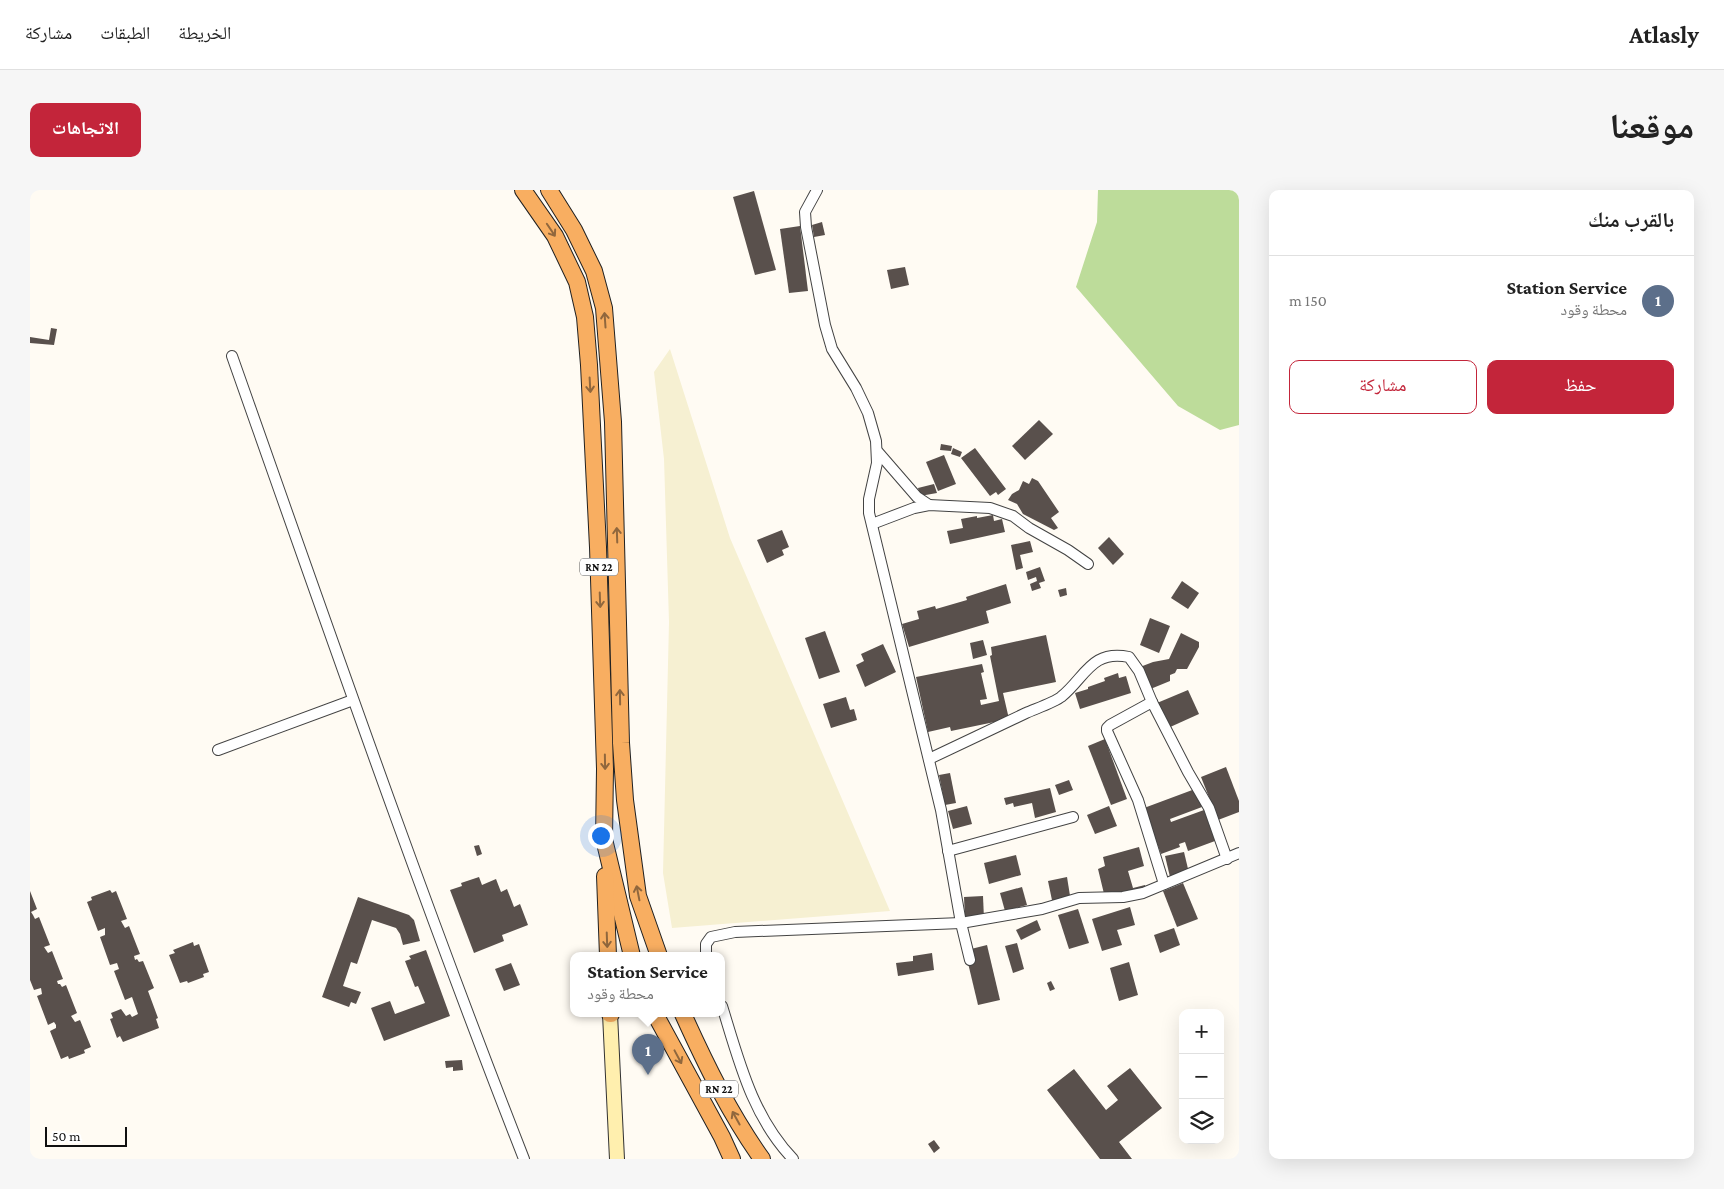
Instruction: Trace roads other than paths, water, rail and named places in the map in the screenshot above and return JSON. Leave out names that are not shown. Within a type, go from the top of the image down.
[{"type":"highway","name":"RN 22","points":[[523,190],[555,236],[577,282],[585,317],[598,547],[605,769],[604,839],[631,952]]},
{"type":"highway","name":"RN 22","points":[[549,190],[574,230],[594,271],[604,308],[613,422],[621,743],[625,800],[638,896],[658,952]]},
{"type":"highway","points":[[604,839],[608,952]]},
{"type":"highway","points":[[642,952],[646,920]]},
{"type":"highway","name":"RN 22","points":[[657,1017],[732,1159]]},
{"type":"highway","name":"RN 22","points":[[684,1017],[707,1067],[744,1133],[762,1159]]},
{"type":"main road","points":[[610,1017],[617,1159]]},
{"type":"street","points":[[817,190],[805,212],[806,227],[825,325],[832,349],[856,388],[868,413],[876,441],[877,463],[869,499],[869,513],[929,759],[961,924],[970,960]]},
{"type":"street","points":[[232,356],[354,700],[494,1084],[524,1159]]},
{"type":"street","points":[[878,452],[917,497],[929,505]]},
{"type":"street","points":[[872,524],[914,508],[929,505],[990,508],[1006,512],[1088,564]]},
{"type":"street","points":[[929,759],[1060,698],[1070,690],[1085,670],[1103,657],[1120,655],[1129,657],[1139,671],[1152,702],[1209,808],[1227,859]]},
{"type":"street","points":[[218,750],[354,700]]},
{"type":"street","points":[[1152,702],[1110,725],[1107,731],[1138,800],[1164,884]]},
{"type":"street","points":[[948,851],[1073,817]]},
{"type":"street","points":[[706,952],[706,944],[711,937],[735,932],[961,924],[1042,909],[1079,898],[1130,895],[1164,884],[1239,853]]},
{"type":"street","points":[[725,1015],[756,1106],[766,1125],[793,1159]]},
{"type":"place","name":"Station Service","points":[[648,1075]]}]
